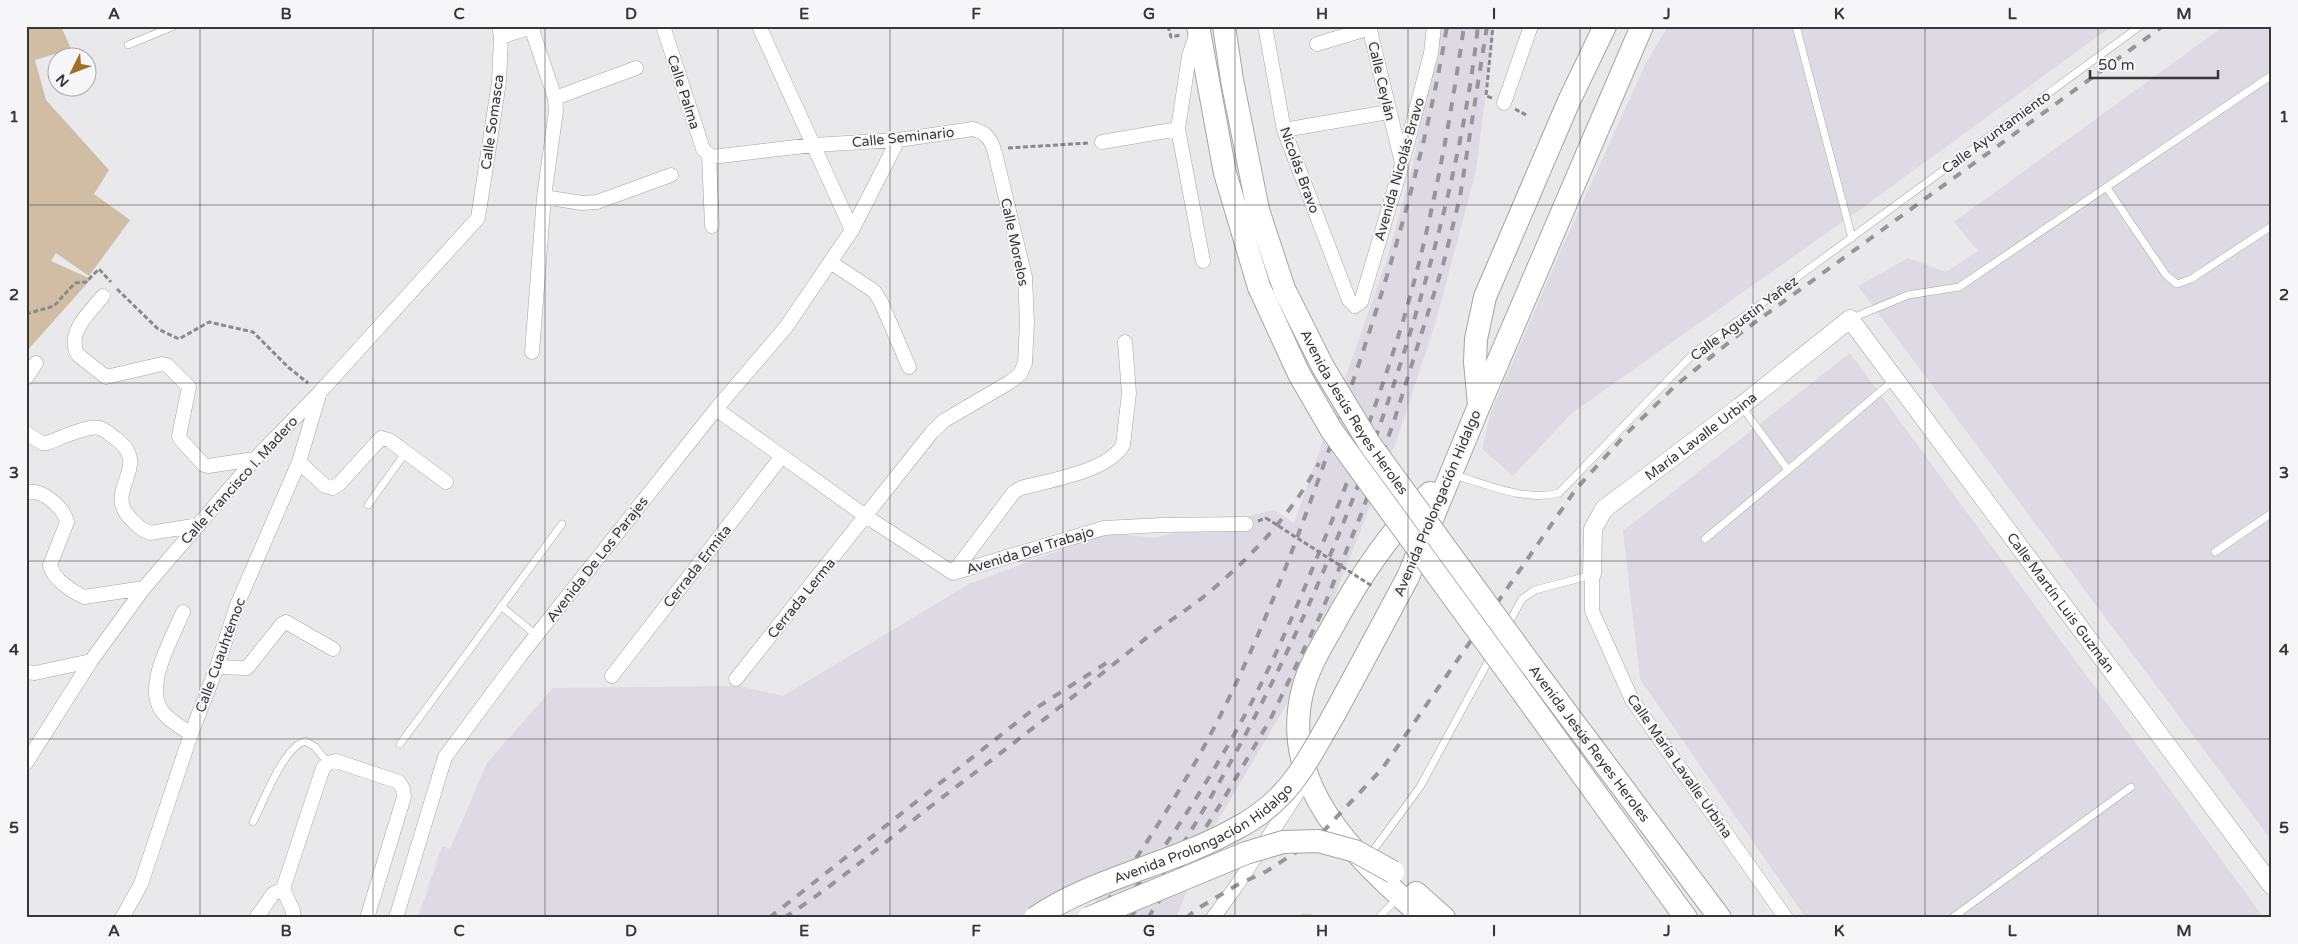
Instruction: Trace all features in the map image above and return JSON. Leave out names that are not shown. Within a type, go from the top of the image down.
[{"type":"highway","name":"Avenida Jesús Reyes Heroles","points":[[1224,26],[1232,80],[1258,210],[1284,289],[1323,367],[1369,443],[1531,665],[1720,918]]},
{"type":"highway","points":[[1479,406],[1474,362],[1479,318],[1485,297],[1569,101],[1604,26]]},
{"type":"highway","name":"Avenida Prolongación Hidalgo","points":[[1035,918],[1067,899],[1206,844],[1236,829],[1260,814],[1284,792],[1309,758],[1408,577],[1642,26]]},
{"type":"highway","name":"Avenida Jesús Reyes Heroles","points":[[1198,28],[1225,173],[1259,287],[1295,366],[1332,431],[1686,918]]},
{"type":"highway","points":[[1424,918],[1364,863],[1344,840],[1326,814],[1308,777],[1302,759],[1299,721],[1303,689],[1314,659],[1349,596],[1381,547],[1412,510],[1451,474]]},
{"type":"highway","name":"Avenida Prolongación Hidalgo","points":[[1089,918],[1246,853],[1283,842],[1318,841],[1355,850],[1393,872],[1444,918]]},
{"type":"street","name":"Calle Palma","points":[[662,26],[702,149],[709,155]]},
{"type":"street","points":[[760,26],[852,230]]},
{"type":"street","name":"Nicolás Bravo","points":[[1265,26],[1284,130],[1349,300],[1355,306]]},
{"type":"street","name":"Avenida Nicolás Bravo","points":[[1355,306],[1361,302],[1402,164],[1431,53],[1434,26]]},
{"type":"street","points":[[1504,103],[1531,26]]},
{"type":"street","points":[[500,32],[532,27],[555,98],[556,111],[544,198],[532,352]]},
{"type":"street","points":[[1317,44],[1370,27]]},
{"type":"street","name":"Calle Ceylán","points":[[1370,27],[1388,112],[1402,164]]},
{"type":"street","points":[[1198,28],[1190,56],[1178,128],[1203,262]]},
{"type":"street","name":"Calle Somasca","points":[[478,218],[499,82],[500,32]]},
{"type":"street","points":[[555,98],[636,68]]},
{"type":"street","points":[[1284,130],[1388,112]]},
{"type":"street","points":[[1102,142],[1178,128]]},
{"type":"street","name":"Calle Seminario","points":[[709,155],[720,158],[813,145],[898,140],[973,129],[985,132],[991,143]]},
{"type":"street","points":[[852,230],[898,140]]},
{"type":"street","name":"Calle Morelos","points":[[867,517],[932,432],[945,420],[1010,382],[1020,374],[1025,363],[1027,322],[1025,277],[991,143]]},
{"type":"street","points":[[709,155],[712,226]]},
{"type":"street","points":[[544,198],[582,203],[597,202],[671,175]]},
{"type":"street","name":"Calle Francisco I. Madero","points":[[26,763],[91,661],[144,588],[255,459],[320,392],[478,218]]},
{"type":"street","name":"Avenida De Los Parajes","points":[[396,918],[445,757],[536,635],[716,409],[786,327],[852,230]]},
{"type":"street","points":[[830,262],[874,291],[881,302],[908,367]]},
{"type":"street","points":[[103,296],[76,331],[75,350],[78,355],[106,376],[162,364],[167,365],[189,387],[178,436],[204,465],[255,459]]},
{"type":"street","name":"Calle Martín Luis Guzmán","points":[[1850,319],[2272,886]]},
{"type":"street","name":"María Lavalle Urbina","points":[[1592,574],[1593,529],[1604,509],[1742,406],[1850,319]]},
{"type":"street","points":[[953,573],[1014,492],[1021,488],[1085,471],[1110,460],[1118,452],[1123,445],[1129,394],[1125,342]]},
{"type":"street","points":[[26,378],[36,364]]},
{"type":"street","name":"Calle Cuauhtémoc","points":[[122,918],[141,884],[191,734],[217,666],[237,605],[299,462],[320,392]]},
{"type":"street","name":"Avenida Del Trabajo","points":[[716,409],[867,517],[953,573],[1104,528],[1246,524]]},
{"type":"street","points":[[26,433],[42,444],[92,428],[103,429],[126,446],[130,455],[130,466],[120,496],[121,506],[125,514],[143,531],[150,533],[199,525]]},
{"type":"street","points":[[299,462],[325,486],[333,488],[340,484],[381,438],[389,440],[446,482]]},
{"type":"street","name":"Cerrada Ermita","points":[[612,676],[782,456]]},
{"type":"street","points":[[26,493],[31,491],[39,492],[62,510],[66,516],[67,522],[50,565],[51,571],[56,578],[84,597],[144,588]]},
{"type":"street","name":"Cerrada Lerma","points":[[736,679],[867,517]]},
{"type":"street","name":"Calle María Lavalle Urbina","points":[[1592,574],[1592,612],[1632,700],[1786,918]]},
{"type":"street","points":[[183,612],[155,682],[160,708],[170,719],[191,734]]},
{"type":"street","points":[[217,666],[247,668],[282,624],[286,622],[333,649]]},
{"type":"street","points":[[26,672],[35,673],[91,661]]},
{"type":"street","points":[[26,738],[44,733]]},
{"type":"street","points":[[256,918],[273,894],[283,888],[323,768],[328,763],[336,761],[399,782],[403,789],[404,798],[367,918]]},
{"type":"street","points":[[1213,918],[1308,777]]},
{"type":"street","points":[[283,888],[293,912],[293,918]]},
{"type":"lane","points":[[128,45],[174,26]]},
{"type":"lane","points":[[1796,26],[1852,238]]},
{"type":"lane","name":"Calle Ayuntamiento","points":[[1852,238],[2140,26]]},
{"type":"lane","points":[[1850,319],[1908,295],[1959,287],[2272,75]]},
{"type":"lane","points":[[2107,188],[2166,275],[2177,284],[2191,279],[2272,226]]},
{"type":"lane","name":"Calle Agustín Yañez","points":[[1451,474],[1518,494],[1546,496],[1558,493],[1694,353],[1852,238]]},
{"type":"lane","points":[[1705,539],[1896,379]]},
{"type":"lane","points":[[1742,406],[1788,470]]},
{"type":"lane","points":[[368,504],[406,452]]},
{"type":"lane","points":[[2215,552],[2272,513]]},
{"type":"lane","points":[[400,744],[562,524]]},
{"type":"lane","points":[[1364,863],[1420,787],[1522,599],[1535,590],[1592,574]]},
{"type":"lane","points":[[501,606],[536,635]]},
{"type":"lane","points":[[253,822],[282,765],[298,744],[305,742],[310,744],[328,763]]},
{"type":"lane","points":[[1952,918],[2131,786]]},
{"type":"lane","points":[[1378,918],[1400,896]]},
{"type":"lane","points":[[1304,918],[1309,918]]},
{"type":"path","points":[[1168,26],[1170,37]]},
{"type":"path","points":[[991,143],[1102,142]]},
{"type":"path","points":[[26,314],[54,306]]},
{"type":"path","points":[[158,329],[179,340],[209,322],[253,332],[288,367],[320,392]]},
{"type":"path","points":[[1266,518],[1372,586]]},
{"type":"shaded area","points":[[26,26],[61,26],[71,48],[48,48],[48,56],[35,60],[46,100],[109,170],[94,194],[130,220],[89,276],[56,253],[51,261],[91,279],[26,352]]},
{"type":"shaded area","points":[[1441,26],[1494,26],[1476,171],[1437,317],[1398,436],[1335,595],[1291,697],[1210,834],[1176,918],[1084,918],[1111,878],[1040,905],[1023,918],[418,918],[442,846],[450,849],[487,763],[553,688],[739,686],[783,696],[969,584],[1087,540],[1113,533],[1153,538],[1274,510],[1294,523],[1387,259],[1412,167]]},
{"type":"shaded area","points":[[1668,26],[2112,26],[1858,211],[1572,413],[1513,476],[1482,449],[1491,412],[1561,250],[1646,63]]},
{"type":"shaded area","points":[[2224,26],[2272,26],[2272,841],[1858,286],[1908,258],[1946,272],[1978,251],[1954,222]]},
{"type":"shaded area","points":[[1850,353],[2264,918],[1806,918],[1640,679],[1623,531]]},
{"type":"railway","points":[[1096,918],[1159,823],[1203,749],[1236,684],[1288,562],[1348,396],[1392,259],[1417,167],[1447,26]]},
{"type":"railway","points":[[1114,918],[1193,803],[1248,709],[1291,619],[1343,494],[1384,379],[1413,285],[1439,175],[1464,26]]},
{"type":"railway","points":[[1130,918],[1186,839],[1221,780],[1253,720],[1312,598],[1363,472],[1386,408],[1430,265],[1459,147],[1478,26]]},
{"type":"railway","points":[[1148,918],[1220,805],[1270,720],[1320,616],[1362,512],[1395,418],[1443,265],[1460,197],[1487,26]]},
{"type":"railway","points":[[1186,918],[1197,909],[1237,885],[1267,871],[1316,839],[1382,769],[1576,489],[1626,434],[1675,386],[1743,331],[2163,26]]},
{"type":"railway","points":[[784,918],[849,871],[1149,636],[1213,589],[1244,561],[1272,531],[1309,481],[1319,463]]},
{"type":"railway","points":[[769,918],[1030,712],[1111,660]]}]
